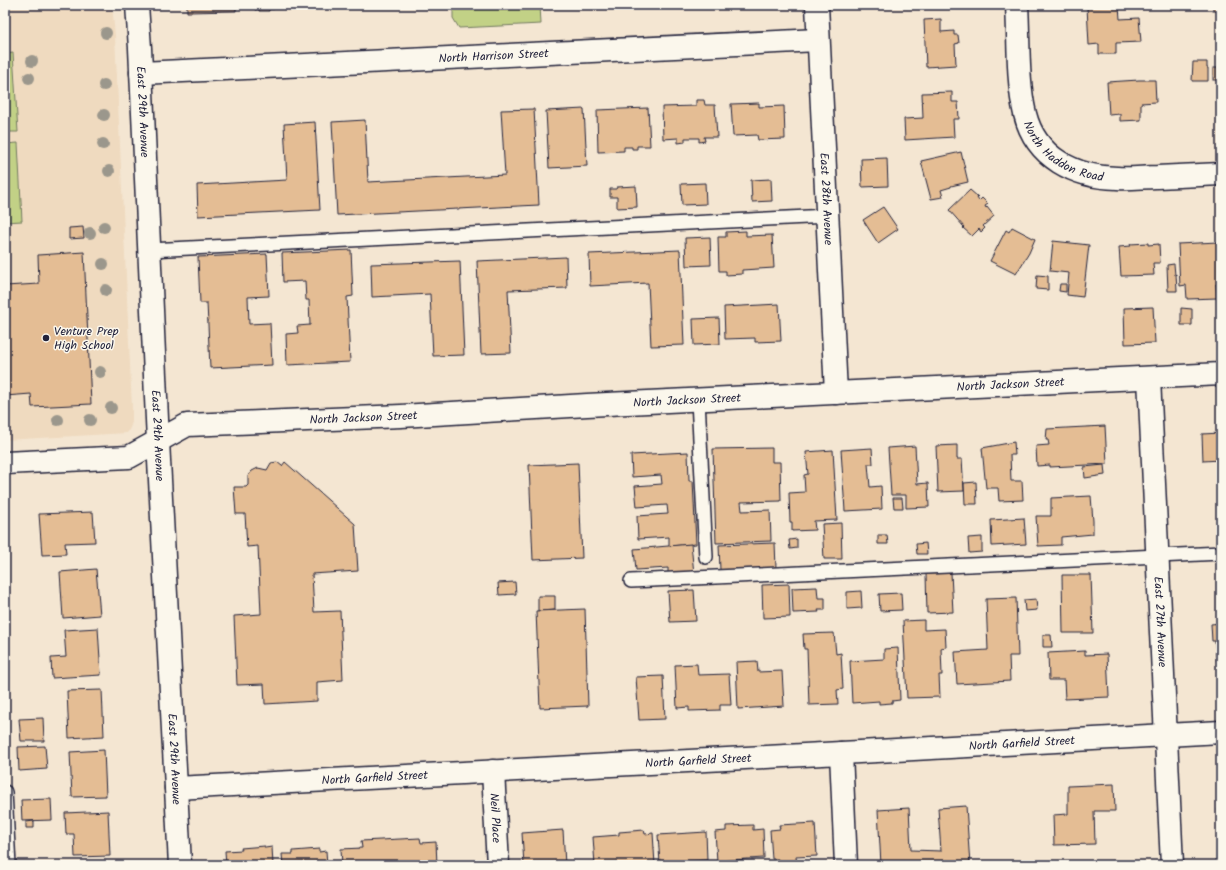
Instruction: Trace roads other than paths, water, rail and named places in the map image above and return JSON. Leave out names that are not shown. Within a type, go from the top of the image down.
[{"type":"street","name":"East 29th Avenue","points":[[137,5],[140,34],[158,441],[180,865]]},
{"type":"street","name":"East 28th Avenue","points":[[817,5],[836,393]]},
{"type":"street","name":"North Haddon Road","points":[[1017,5],[1021,91],[1025,115],[1032,135],[1041,148],[1054,159],[1079,172],[1097,177],[1118,178],[1221,174]]},
{"type":"street","name":"North Harrison Street","points":[[141,73],[818,40]]},
{"type":"street","name":"North Jackson Street","points":[[5,463],[129,457],[187,425],[401,416],[1221,374]]},
{"type":"street","name":"East 27th Avenue","points":[[1149,378],[1172,865]]},
{"type":"street","name":"North Garfield Street","points":[[176,788],[1221,732]]},
{"type":"street","points":[[841,753],[846,865]]},
{"type":"street","name":"Neil Place","points":[[493,771],[498,865]]},
{"type":"lane","points":[[150,250],[828,216]]},
{"type":"lane","points":[[698,400],[706,557]]},
{"type":"lane","points":[[631,581],[1221,553]]},
{"type":"lane","points":[[5,792],[9,865]]},
{"type":"place","name":"Venture Prep High School","points":[[46,338]]}]
